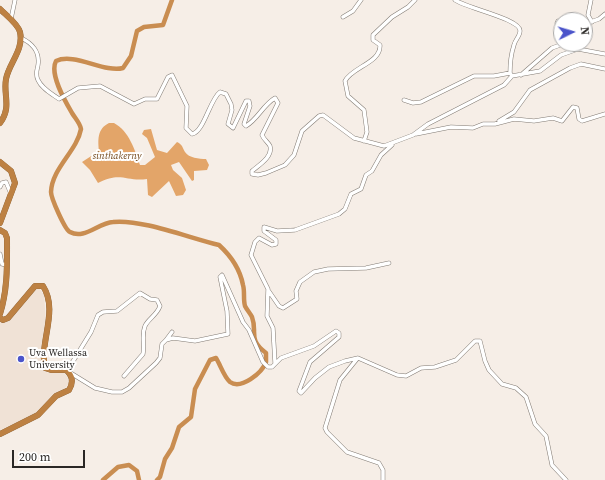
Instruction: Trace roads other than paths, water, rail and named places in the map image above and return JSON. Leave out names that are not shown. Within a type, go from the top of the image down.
[{"type":"highway","points":[[0,9],[19,28],[21,38],[16,59],[6,80],[7,106],[0,123]]},
{"type":"highway","points":[[0,162],[11,171],[14,177],[14,188],[0,223]]},
{"type":"highway","points":[[0,230],[5,233],[7,238],[7,265],[4,303],[0,314]]},
{"type":"highway","points":[[0,318],[2,320],[8,318],[31,289],[38,285],[43,286],[47,295],[49,312],[44,359],[45,368],[48,370],[68,371],[72,382],[69,390],[56,396],[38,415],[0,434]]},
{"type":"street","points":[[11,20],[15,0]]},
{"type":"street","points":[[342,17],[352,11],[361,0]]},
{"type":"street","points":[[364,140],[367,132],[364,110],[348,96],[345,81],[351,73],[372,61],[377,54],[380,45],[373,40],[373,35],[392,17],[408,7],[415,0]]},
{"type":"street","points":[[21,38],[31,43],[38,56],[36,73],[38,81],[59,99],[78,88],[100,86],[134,104],[145,99],[156,99],[168,77],[172,76],[187,106],[186,128],[192,134],[197,132],[209,112],[216,95],[220,92],[226,94],[231,104],[228,124],[233,128],[246,101],[249,101],[250,106],[244,124],[246,126],[259,116],[269,102],[275,98],[278,103],[262,135],[269,145],[269,153],[266,159],[252,171],[252,174],[254,175],[266,174],[285,165],[294,155],[302,131],[319,116],[323,115],[354,138],[384,146],[393,144],[413,135],[428,124],[504,85],[511,74],[513,46],[520,31],[519,26],[516,23],[490,13],[471,8],[455,0]]},
{"type":"street","points":[[589,12],[591,0]]},
{"type":"street","points":[[593,21],[605,14]]},
{"type":"street","points":[[520,76],[553,48]]},
{"type":"street","points":[[404,100],[414,103],[421,102],[474,76],[511,74],[520,76],[540,71],[561,55],[578,49],[605,54]]},
{"type":"street","points":[[495,124],[514,112],[530,90],[570,68],[582,64],[605,69]]},
{"type":"street","points":[[413,135],[451,127],[472,128],[483,124],[495,124],[519,118],[534,122],[553,118],[562,121],[573,107],[577,108],[579,119],[582,120],[605,114]]},
{"type":"street","points":[[389,263],[366,268],[343,270],[330,269],[314,272],[300,282],[296,291],[297,299],[283,308],[279,306],[268,289],[251,255],[255,242],[259,238],[272,245],[276,244],[276,240],[264,231],[263,227],[277,231],[296,230],[339,214],[345,209],[351,194],[361,188],[366,175],[372,171],[381,155],[393,144]]},
{"type":"street","points":[[0,188],[2,183],[6,182],[12,194]]},
{"type":"street","points":[[0,254],[2,264],[7,265]]},
{"type":"street","points":[[166,340],[173,338],[195,341],[228,334],[227,311],[220,276],[222,275],[264,363],[270,368],[281,358],[314,346],[336,331],[338,332],[339,337],[308,366],[299,391],[302,393],[315,378],[329,367],[358,358],[390,372],[406,376],[421,368],[435,367],[456,360],[475,341],[480,341],[489,370],[502,384],[516,388],[526,397],[535,424],[546,436],[552,465],[566,480]]},
{"type":"street","points":[[268,289],[267,316],[273,328],[275,363]]},
{"type":"street","points":[[124,376],[143,354],[142,336],[145,327],[158,312],[160,306],[157,300],[150,299],[140,293],[131,299],[123,308],[117,311],[103,312],[98,315],[91,332],[68,371],[95,388],[112,392],[122,392],[129,388],[156,363],[160,358],[162,344],[172,332]]},
{"type":"street","points":[[358,358],[340,380],[325,428],[327,432],[347,452],[379,463],[383,470],[383,480]]},
{"type":"waterway","points":[[157,480],[160,477],[165,459],[172,448],[179,427],[191,417],[195,389],[210,360],[216,358],[228,380],[235,384],[240,384],[251,379],[260,371],[266,362],[266,353],[260,348],[255,339],[254,323],[245,306],[244,288],[240,274],[231,258],[219,245],[138,223],[107,223],[81,234],[70,232],[65,226],[53,200],[51,192],[52,183],[60,167],[75,145],[81,129],[62,95],[56,80],[54,66],[56,61],[71,59],[107,68],[123,68],[131,56],[137,31],[144,27],[163,25],[172,0]]},
{"type":"waterway","points":[[103,480],[118,467],[129,465],[137,471],[139,480]]},
{"type":"place","name":"Uva Wellassa University","points":[[21,359]]},
{"type":"park label","name":"sinthakerny","points":[[117,156]]}]
